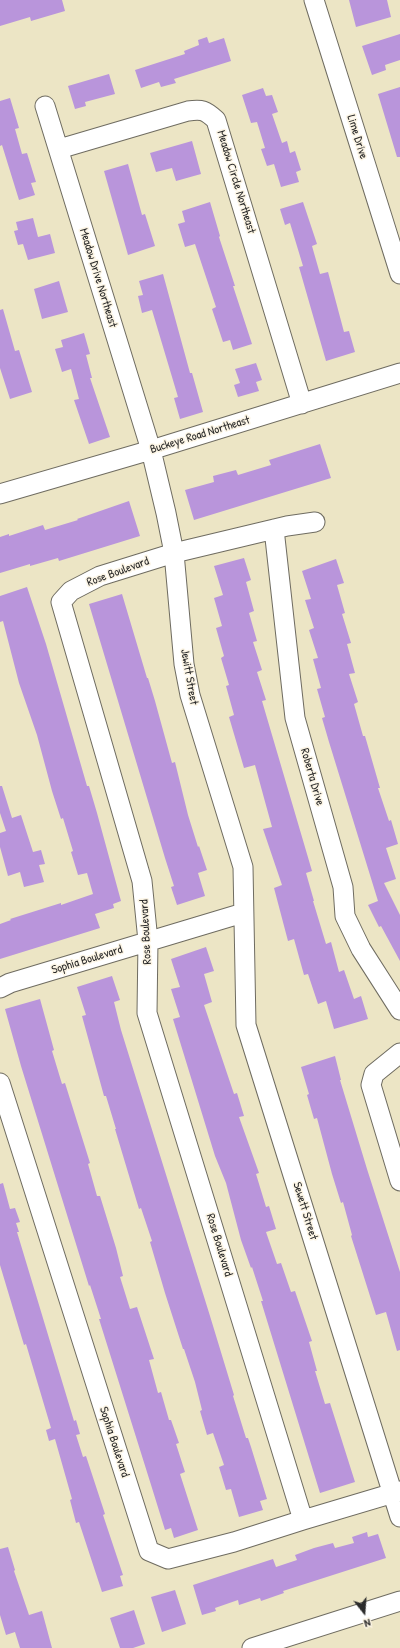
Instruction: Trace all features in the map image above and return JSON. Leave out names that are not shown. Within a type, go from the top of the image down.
[{"type":"street","name":"Lime Drive","points":[[314,0],[400,274]]},
{"type":"street","name":"Meadow Drive Northeast","points":[[45,106],[151,450]]},
{"type":"street","name":"Meadow Circle Northeast","points":[[59,149],[198,109],[207,111],[216,120],[302,404]]},
{"type":"street","name":"Buckeye Road Northeast","points":[[0,494],[151,450],[400,373]]},
{"type":"street","name":"Jewitt Street","points":[[151,450],[174,553],[184,664],[190,695],[243,867],[243,906]]},
{"type":"street","name":"Rose Boulevard","points":[[303,1520],[147,1013],[148,941],[142,880],[61,602],[71,591],[100,576],[174,553],[274,529],[315,522]]},
{"type":"street","name":"Roberta Drive","points":[[274,529],[295,718],[343,887],[346,916],[361,950],[400,1010]]},
{"type":"street","name":"Sophia Boulevard","points":[[0,988],[10,983],[148,941],[243,906]]},
{"type":"street","name":"Sewett Street","points":[[243,906],[246,1025],[396,1492],[400,1518]]},
{"type":"street","points":[[400,1053],[374,1074],[371,1085],[400,1181]]},
{"type":"street","name":"Sophia Boulevard","points":[[0,1083],[149,1551],[168,1559],[234,1542],[396,1492]]},
{"type":"street","points":[[252,1648],[400,1601]]},
{"type":"building","points":[[0,0],[62,0],[65,11],[31,21],[30,17],[0,26]]},
{"type":"building","points":[[349,0],[387,0],[391,17],[356,27]]},
{"type":"building","points":[[400,34],[400,60],[385,65],[386,70],[372,75],[362,46]]},
{"type":"building","points":[[207,37],[209,43],[224,38],[231,61],[174,79],[176,83],[161,87],[159,82],[141,88],[135,70],[185,54],[184,51],[199,45],[198,40]]},
{"type":"building","points":[[109,74],[115,94],[85,102],[86,106],[75,109],[68,86]]},
{"type":"building","points":[[400,87],[400,157],[397,157],[378,94]]},
{"type":"building","points":[[263,88],[266,96],[272,95],[278,112],[272,114],[282,143],[287,141],[290,153],[295,151],[301,170],[296,172],[299,182],[281,187],[274,164],[267,166],[261,149],[265,148],[257,122],[251,123],[242,95]]},
{"type":"building","points":[[10,98],[19,128],[15,129],[22,154],[27,153],[36,182],[31,183],[35,195],[19,200],[2,145],[0,146],[0,101]]},
{"type":"building","points":[[192,141],[201,174],[176,181],[172,168],[156,172],[150,153]]},
{"type":"building","points":[[128,164],[142,215],[145,214],[155,246],[128,255],[104,171]]},
{"type":"building","points":[[210,202],[220,236],[219,237],[235,286],[233,286],[252,344],[233,350],[230,340],[223,342],[212,309],[216,307],[195,244],[185,247],[178,224],[185,222],[182,211]]},
{"type":"building","points":[[303,202],[317,244],[312,246],[320,274],[328,272],[344,332],[349,331],[355,352],[326,361],[299,267],[303,266],[290,223],[285,225],[280,209]]},
{"type":"building","points":[[33,218],[38,237],[50,234],[55,253],[28,260],[23,244],[18,245],[14,231],[18,230],[16,222]]},
{"type":"building","points":[[163,274],[190,373],[192,373],[203,412],[180,419],[174,398],[178,397],[152,310],[142,313],[138,296],[143,295],[139,281]]},
{"type":"building","points":[[59,281],[68,312],[42,319],[34,289]]},
{"type":"building","points":[[3,309],[15,351],[19,350],[32,392],[10,399],[0,368],[0,310]]},
{"type":"building","points":[[84,333],[90,354],[86,355],[92,378],[90,378],[110,437],[89,444],[74,400],[79,399],[71,369],[62,372],[55,349],[63,347],[61,340]]},
{"type":"building","points":[[256,363],[262,380],[256,382],[259,391],[238,397],[234,385],[240,383],[235,369]]},
{"type":"building","points":[[320,444],[331,478],[194,520],[185,490],[214,482],[213,476],[236,470],[238,475],[271,465],[269,460]]},
{"type":"building","points":[[129,501],[140,536],[59,561],[58,558],[30,566],[30,564],[0,573],[0,537],[9,534],[9,536],[43,525],[45,530],[78,520],[77,519]]},
{"type":"building","points":[[244,558],[251,580],[246,582],[254,611],[249,613],[257,641],[253,642],[262,670],[257,672],[266,700],[262,701],[312,871],[306,873],[313,901],[326,944],[331,942],[339,972],[344,970],[354,999],[361,996],[368,1019],[334,1029],[326,1001],[318,1004],[308,974],[304,975],[294,939],[288,941],[274,888],[282,885],[263,829],[272,827],[255,765],[244,768],[229,717],[234,715],[226,686],[229,685],[221,658],[224,656],[216,628],[222,626],[214,598],[223,595],[214,566]]},
{"type":"building","points":[[336,559],[344,583],[337,585],[345,613],[342,614],[351,643],[347,644],[355,673],[349,674],[358,702],[354,704],[380,788],[378,788],[389,821],[391,820],[398,844],[386,848],[396,879],[384,883],[400,915],[400,961],[381,926],[379,927],[368,905],[378,901],[322,718],[325,717],[317,689],[321,688],[313,659],[318,658],[309,630],[314,628],[305,600],[311,599],[302,571]]},
{"type":"building","points":[[27,587],[46,644],[87,786],[89,786],[121,901],[113,904],[114,908],[95,914],[100,928],[0,959],[0,924],[11,920],[10,919],[61,903],[61,905],[93,894],[87,873],[78,875],[71,852],[73,851],[63,818],[61,819],[37,735],[19,683],[3,621],[0,622],[0,596]]},
{"type":"building","points":[[122,594],[155,701],[172,763],[175,762],[188,815],[207,870],[198,873],[205,896],[177,905],[171,887],[174,886],[89,604]]},
{"type":"building","points":[[0,786],[2,786],[12,818],[21,815],[33,852],[41,850],[45,864],[39,865],[44,882],[24,887],[20,872],[8,876],[0,847],[0,833],[6,831],[0,813]]},
{"type":"building","points":[[206,947],[214,971],[204,974],[212,1002],[204,1005],[234,1094],[237,1093],[244,1116],[239,1117],[259,1173],[256,1174],[266,1207],[269,1206],[276,1229],[266,1232],[277,1264],[281,1263],[291,1292],[295,1291],[312,1341],[309,1342],[317,1371],[315,1371],[325,1404],[330,1403],[355,1482],[320,1493],[261,1301],[263,1301],[241,1240],[226,1183],[215,1156],[173,1019],[180,1017],[171,989],[180,987],[171,959]]},
{"type":"building","points":[[112,976],[120,1000],[114,1002],[121,1030],[210,1316],[246,1438],[248,1438],[267,1499],[260,1501],[263,1510],[239,1517],[231,1489],[226,1490],[219,1467],[224,1465],[213,1433],[207,1435],[200,1411],[202,1410],[195,1382],[165,1293],[150,1242],[152,1241],[141,1208],[139,1209],[106,1096],[104,1096],[82,1016],[86,1015],[77,987]]},
{"type":"building","points":[[40,999],[54,1050],[52,1051],[62,1084],[65,1083],[90,1163],[88,1164],[97,1196],[100,1196],[116,1248],[123,1276],[120,1277],[130,1309],[137,1307],[154,1359],[149,1360],[158,1393],[161,1392],[169,1420],[171,1420],[179,1443],[176,1444],[185,1472],[180,1474],[198,1530],[174,1538],[171,1528],[165,1530],[99,1319],[101,1319],[90,1285],[89,1286],[21,1066],[5,1009]]},
{"type":"building","points":[[335,1056],[340,1080],[400,1272],[400,1350],[397,1351],[386,1312],[376,1315],[351,1236],[352,1235],[343,1202],[341,1203],[332,1174],[317,1118],[314,1119],[307,1095],[309,1094],[301,1067]]},
{"type":"building","points":[[3,1183],[10,1209],[15,1208],[20,1222],[16,1223],[19,1232],[17,1232],[74,1421],[76,1420],[80,1434],[76,1435],[83,1457],[86,1456],[105,1514],[103,1515],[123,1575],[120,1576],[123,1586],[102,1592],[79,1522],[76,1523],[70,1500],[72,1499],[55,1439],[49,1441],[46,1430],[51,1428],[26,1344],[24,1345],[0,1265],[0,1184]]},
{"type":"building","points":[[367,1532],[368,1537],[378,1534],[386,1558],[283,1591],[284,1593],[261,1601],[260,1598],[239,1605],[238,1600],[215,1608],[216,1611],[202,1615],[193,1585],[273,1559],[276,1567],[297,1560],[295,1555],[314,1548],[333,1543],[335,1548],[354,1543],[352,1537]]},
{"type":"building","points":[[8,1547],[15,1570],[14,1571],[29,1615],[42,1611],[52,1648],[20,1648],[15,1632],[6,1635],[0,1615],[0,1549]]},
{"type":"building","points":[[175,1590],[186,1624],[162,1632],[151,1597]]},
{"type":"building","points":[[134,1610],[145,1644],[133,1648],[120,1648],[110,1618]]}]
